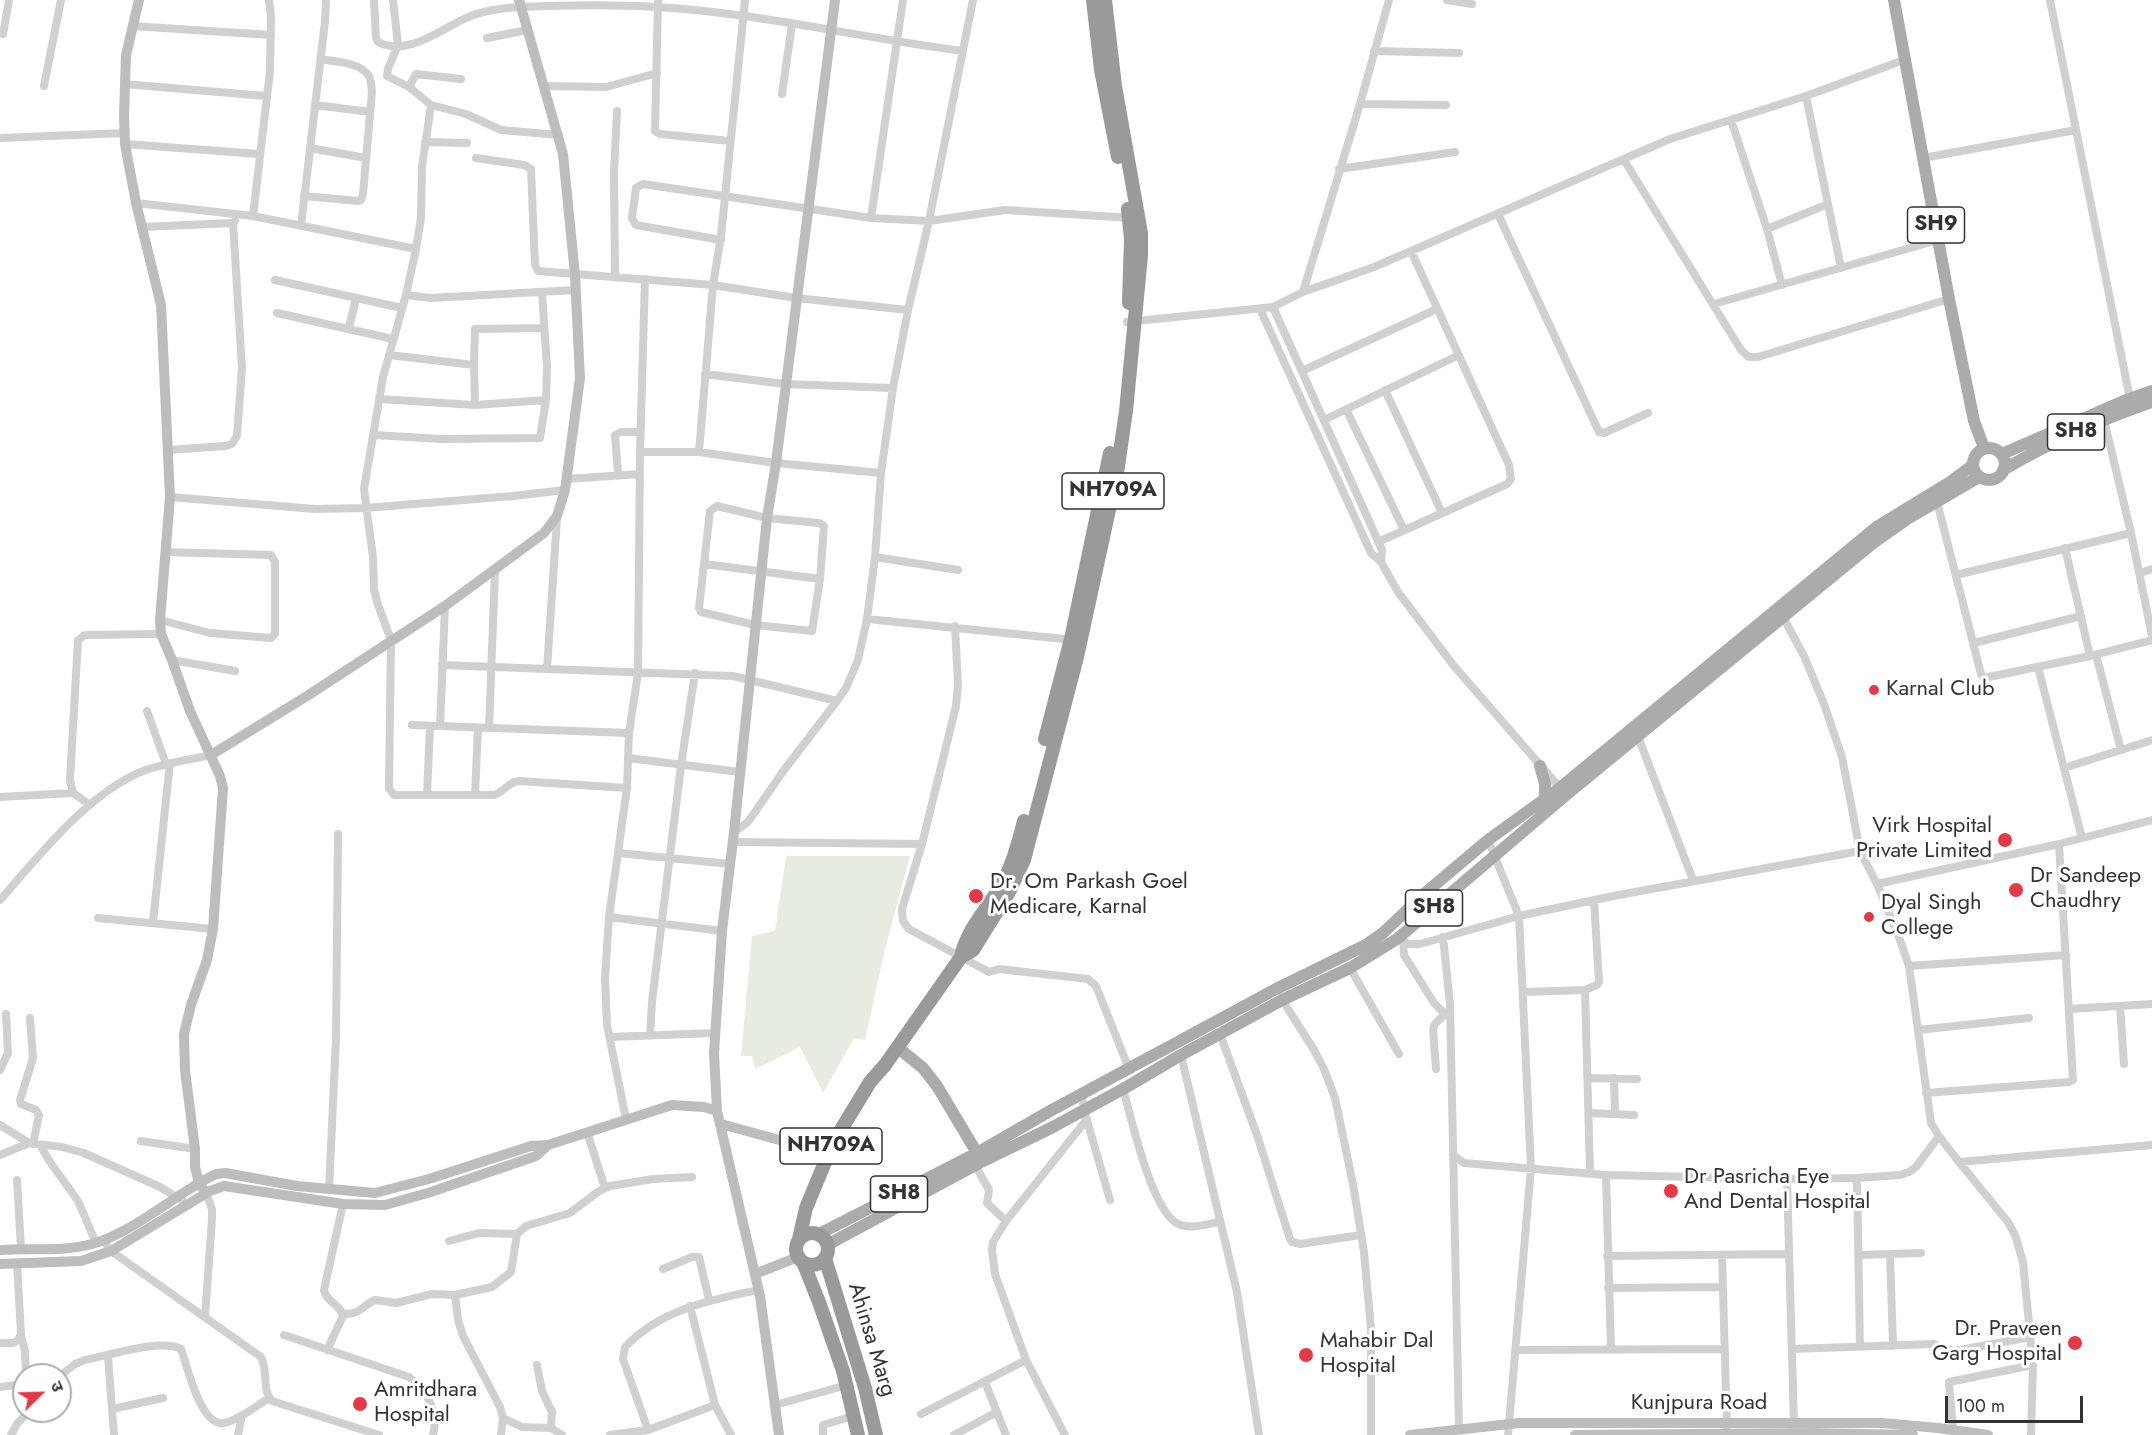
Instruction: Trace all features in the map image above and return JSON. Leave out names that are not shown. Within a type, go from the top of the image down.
[{"type":"highway","name":"NH709A","points":[[1093,0],[1101,70],[1134,219]]},
{"type":"highway","name":"NH709A","points":[[800,1259],[796,1245],[816,1242],[806,1208],[831,1154],[870,1082],[885,1065],[961,957],[963,944],[1001,885],[1016,852],[1076,640],[1108,467],[1131,322],[1131,239],[1134,219],[1105,0]]},
{"type":"highway","points":[[800,1259],[814,1264],[816,1242]]},
{"type":"highway","name":"Ahinsa Marg","points":[[816,1242],[866,1388],[876,1435]]},
{"type":"highway","name":"Ahinsa Marg","points":[[800,1259],[819,1302],[847,1385],[858,1435]]},
{"type":"main road","name":"SH9","points":[[1894,0],[1949,299],[1974,421],[1984,448]]},
{"type":"main road","name":"SH8","points":[[2002,454],[2152,391]]},
{"type":"main road","name":"SH8","points":[[1976,471],[1991,480],[2003,470],[2042,448],[2104,420],[2152,402]]},
{"type":"main road","name":"SH8","points":[[1976,471],[1976,453],[1984,448]]},
{"type":"main road","points":[[1984,448],[1993,448],[2002,454],[2005,460],[2003,470]]},
{"type":"main road","name":"SH8","points":[[1780,613],[1873,543],[1937,502],[1976,471]]},
{"type":"main road","name":"SH8","points":[[1317,976],[1350,968],[1400,940],[1563,792],[1780,613],[1878,526],[1950,482],[1976,471]]},
{"type":"main road","points":[[1540,766],[1545,784],[1545,799]]},
{"type":"main road","name":"SH8","points":[[816,1242],[976,1159],[1082,1095],[1236,1010],[1279,994],[1317,976],[1383,933],[1424,894],[1488,840],[1545,799],[1563,792]]},
{"type":"main road","name":"SH8","points":[[976,1159],[1085,1114],[1181,1055],[1242,1022],[1279,994]]},
{"type":"main road","points":[[1236,1010],[1242,1022]]},
{"type":"main road","points":[[897,1047],[924,1068],[937,1086],[976,1159]]},
{"type":"street","points":[[3,34],[9,0]]},
{"type":"street","points":[[44,86],[61,0]]},
{"type":"street","points":[[139,0],[126,55],[125,138],[136,203],[161,305],[170,497],[160,620],[161,634],[190,711],[211,755],[223,788],[213,929],[207,960],[191,1005],[184,1034],[185,1070],[195,1149],[195,1167],[212,1209],[205,1317]]},
{"type":"street","points":[[253,216],[267,96],[271,35],[269,0]]},
{"type":"street","points":[[301,226],[326,0]]},
{"type":"street","points":[[374,0],[377,40],[380,44],[398,45],[422,40],[478,14],[520,4],[658,3],[896,43],[963,51]]},
{"type":"street","points":[[393,0],[398,45],[387,75],[409,87],[431,105],[466,114],[501,130],[559,135]]},
{"type":"street","points":[[699,452],[713,285],[721,240],[746,0]]},
{"type":"street","points":[[779,1435],[759,1290],[717,1111],[714,1053],[722,931],[767,518],[835,0]]},
{"type":"street","points":[[871,218],[903,0]]},
{"type":"street","points":[[733,837],[748,822],[784,770],[837,701],[846,688],[858,660],[867,619],[875,557],[881,473],[893,388],[908,310],[930,221],[971,0]]},
{"type":"street","points":[[1303,292],[1389,0]]},
{"type":"street","points":[[1447,0],[1472,4]]},
{"type":"street","points":[[2050,0],[2130,399]]},
{"type":"street","points":[[658,3],[654,128],[656,132],[730,141]]},
{"type":"street","points":[[520,4],[559,135],[567,172],[580,369],[566,484],[557,516],[547,669]]},
{"type":"street","points":[[782,94],[792,24]]},
{"type":"street","points":[[132,26],[271,35]]},
{"type":"street","points":[[487,38],[527,30]]},
{"type":"street","points":[[1374,51],[1459,53]]},
{"type":"street","points":[[304,196],[360,201],[363,194],[372,91],[368,75],[351,65],[321,59]]},
{"type":"street","points":[[1131,322],[1273,307],[1303,292],[1374,267],[1670,139],[1806,96],[1904,60]]},
{"type":"street","points":[[544,86],[608,87],[657,73]]},
{"type":"street","points":[[409,87],[417,74],[461,79]]},
{"type":"street","points":[[124,84],[267,96]]},
{"type":"street","points":[[1806,96],[1841,268]]},
{"type":"street","points":[[1360,104],[1446,105]]},
{"type":"street","points":[[315,105],[370,112]]},
{"type":"street","points":[[431,105],[422,167],[421,218],[417,249],[388,355],[364,489],[377,602],[391,640],[389,788],[394,795],[497,794],[509,783],[519,781],[627,788]]},
{"type":"street","points":[[615,277],[616,111]]},
{"type":"street","points":[[1731,120],[1767,229],[1782,285]]},
{"type":"street","points":[[1923,158],[2076,130]]},
{"type":"street","points":[[0,138],[125,138],[259,154]]},
{"type":"street","points":[[425,142],[467,143]]},
{"type":"street","points":[[310,148],[366,158]]},
{"type":"street","points":[[1339,169],[1455,152]]},
{"type":"street","points":[[476,158],[524,165],[531,169],[538,272],[713,285],[796,298],[908,310]]},
{"type":"street","points":[[1624,160],[1742,351],[1752,357],[1949,299]]},
{"type":"street","points":[[721,240],[636,225],[632,218],[636,188],[640,184],[871,218],[930,221],[1005,210],[1134,219]]},
{"type":"street","points":[[136,203],[253,216],[417,249]]},
{"type":"street","points":[[1767,229],[1828,204]]},
{"type":"street","points":[[168,450],[225,446],[232,444],[237,436],[242,368],[232,223],[237,214]]},
{"type":"street","points":[[1498,214],[1599,432],[1604,433],[1648,413]]},
{"type":"street","points":[[142,228],[232,223]]},
{"type":"street","points":[[1714,304],[1938,240]]},
{"type":"street","points":[[1378,542],[1507,484],[1511,479],[1509,465],[1411,251]]},
{"type":"street","points":[[626,1119],[605,1005],[609,917],[627,788],[629,733],[638,673],[639,474],[645,279]]},
{"type":"street","points":[[275,280],[402,308]]},
{"type":"street","points":[[406,294],[430,298],[575,290]]},
{"type":"street","points":[[374,435],[442,439],[537,440],[541,436],[546,400],[547,367],[542,292]]},
{"type":"street","points":[[350,328],[356,298]]},
{"type":"street","points":[[1273,307],[1382,550],[1380,562]]},
{"type":"street","points":[[1260,309],[1371,553],[1380,562],[1398,592],[1454,666],[1563,792]]},
{"type":"street","points":[[1302,371],[1437,309]]},
{"type":"street","points":[[277,313],[393,339]]},
{"type":"street","points":[[475,405],[474,365],[477,328],[544,328]]},
{"type":"street","points":[[388,355],[474,365]]},
{"type":"street","points":[[1323,420],[1459,356]]},
{"type":"street","points":[[705,374],[785,384],[893,388]]},
{"type":"street","points":[[1385,390],[1442,513]]},
{"type":"street","points":[[379,399],[475,405],[546,400]]},
{"type":"street","points":[[1346,409],[1404,530]]},
{"type":"street","points":[[1937,502],[1981,674],[1984,678],[2093,655],[2152,638],[2131,533],[2104,420]]},
{"type":"street","points":[[618,475],[615,435],[621,432],[640,432]]},
{"type":"street","points":[[640,452],[699,452],[776,463],[881,473]]},
{"type":"street","points":[[170,497],[315,509],[365,508],[513,496],[566,484],[618,475],[639,474]]},
{"type":"street","points":[[717,506],[767,518],[819,523],[824,526],[820,579],[812,631],[755,625],[701,612],[699,608],[704,564],[711,508],[717,506]]},
{"type":"street","points":[[0,900],[45,848],[90,805],[132,777],[168,764],[211,755],[367,658],[445,606],[544,533],[557,516]]},
{"type":"street","points":[[1956,575],[2131,533]]},
{"type":"street","points":[[2066,548],[2081,616],[2121,750]]},
{"type":"street","points":[[160,620],[219,634],[271,638],[275,634],[275,562],[271,555],[165,552]]},
{"type":"street","points":[[875,557],[958,570]]},
{"type":"street","points":[[704,564],[820,579]]},
{"type":"street","points":[[2139,573],[2152,570]]},
{"type":"street","points":[[489,728],[495,571]]},
{"type":"street","points":[[440,726],[445,606]]},
{"type":"street","points":[[1780,613],[1812,675],[1842,757],[1860,851],[1877,884],[1909,966],[1931,1123],[1938,1136],[2008,1222],[2015,1235],[2023,1262],[2034,1365],[2031,1435]]},
{"type":"street","points":[[1974,643],[2081,616]]},
{"type":"street","points":[[867,619],[955,626],[1076,640]]},
{"type":"street","points":[[955,626],[958,684],[956,706],[922,844],[902,909],[903,921],[909,929],[989,972],[999,969],[1088,979],[1096,986],[1129,1070]]},
{"type":"street","points":[[90,805],[74,793],[70,780],[78,640],[85,635],[161,634]]},
{"type":"street","points":[[172,660],[235,671]]},
{"type":"street","points":[[442,665],[695,674],[750,680],[837,701]]},
{"type":"street","points":[[2038,667],[2082,838]]},
{"type":"street","points":[[650,1035],[661,922],[695,674]]},
{"type":"street","points":[[147,711],[168,764],[153,922]]},
{"type":"street","points":[[412,725],[629,733]]},
{"type":"street","points":[[427,795],[430,726]]},
{"type":"street","points":[[475,795],[478,728]]},
{"type":"street","points":[[1635,732],[1693,880]]},
{"type":"street","points":[[2064,768],[2152,740]]},
{"type":"street","points":[[628,758],[740,772]]},
{"type":"street","points":[[0,796],[74,793]]},
{"type":"street","points":[[1877,884],[2059,844],[2152,820]]},
{"type":"street","points":[[329,1190],[336,1038],[338,834]]},
{"type":"street","points":[[733,837],[922,844]]},
{"type":"street","points":[[1488,840],[1519,916],[1531,1168],[1509,1430]]},
{"type":"street","points":[[1926,1093],[2073,1080],[2059,844]]},
{"type":"street","points":[[1400,940],[1415,945],[1519,916],[1594,900],[1860,851]]},
{"type":"street","points":[[618,853],[730,864]]},
{"type":"street","points":[[1522,992],[1586,990],[1593,988],[1599,982],[1594,900]]},
{"type":"street","points":[[609,917],[722,931]]},
{"type":"street","points":[[98,918],[213,929]]},
{"type":"street","points":[[1443,937],[1448,1014],[1463,1431]]},
{"type":"street","points":[[1400,940],[1404,955],[1434,1003],[1448,1014]]},
{"type":"street","points":[[1909,966],[2066,955]]},
{"type":"street","points":[[1350,968],[1399,1054]]},
{"type":"street","points":[[1586,990],[1590,1173]]},
{"type":"street","points":[[1279,994],[1324,1069],[1335,1098],[1353,1184],[1371,1329],[1371,1435]]},
{"type":"street","points":[[2069,1009],[2152,1004]]},
{"type":"street","points":[[2120,1006],[2124,1064]]},
{"type":"street","points":[[0,1070],[8,1053],[6,1014]]},
{"type":"street","points":[[1437,1069],[1433,1029],[1435,1024],[1448,1014]]},
{"type":"street","points":[[30,1018],[33,1058],[20,1100],[22,1105],[36,1110],[39,1114],[34,1144]]},
{"type":"street","points":[[1918,1030],[2029,1018]]},
{"type":"street","points":[[610,1037],[715,1033]]},
{"type":"street","points":[[1220,1034],[1257,1135],[1290,1239],[1300,1244],[1361,1235]]},
{"type":"street","points":[[1181,1055],[1237,1292],[1259,1435]]},
{"type":"street","points":[[1588,1078],[1637,1078]]},
{"type":"street","points":[[1614,1078],[1615,1114]]},
{"type":"street","points":[[1123,1089],[1154,1191],[1165,1212],[1178,1224],[1184,1226],[1219,1221]]},
{"type":"street","points":[[1082,1095],[1085,1114],[1110,1200]]},
{"type":"street","points":[[0,1264],[81,1261],[111,1251],[189,1205],[216,1174],[225,1173],[329,1190],[384,1191],[482,1164],[531,1146],[548,1145],[672,1105],[704,1107],[717,1111]]},
{"type":"street","points":[[1589,1113],[1634,1114]]},
{"type":"street","points":[[1065,1435],[1026,1360],[995,1274],[992,1258],[993,1242],[1006,1221],[1085,1114]]},
{"type":"street","points":[[721,1124],[831,1154]]},
{"type":"street","points":[[0,1125],[34,1144],[50,1162],[78,1201],[99,1242],[261,1358],[266,1370],[265,1391],[269,1398],[274,1402],[379,1435]]},
{"type":"street","points":[[587,1132],[605,1188]]},
{"type":"street","points":[[1453,1155],[1464,1163],[1606,1175],[1787,1179],[1857,1178],[1900,1175],[1909,1172],[1916,1167],[1938,1136]]},
{"type":"street","points":[[141,1141],[195,1149]]},
{"type":"street","points":[[0,1155],[34,1144],[62,1147],[84,1153],[178,1196],[189,1205]]},
{"type":"street","points":[[0,1250],[70,1247],[99,1242],[178,1196],[203,1188],[230,1186],[343,1204],[373,1206],[393,1204],[536,1156],[548,1145]]},
{"type":"street","points":[[1959,1162],[2152,1145]]},
{"type":"street","points":[[976,1159],[989,1190],[987,1203],[1006,1221]]},
{"type":"street","points":[[1606,1175],[1611,1350]]},
{"type":"street","points":[[343,1204],[324,1290],[326,1297],[343,1313],[350,1315],[375,1300],[396,1304],[432,1294],[455,1295],[492,1287],[508,1275],[513,1267],[517,1234],[521,1229],[532,1223],[570,1213],[605,1188],[653,1179],[692,1177]]},
{"type":"street","points":[[1857,1178],[1860,1347]]},
{"type":"street","points":[[1787,1179],[1795,1428],[1913,1435]]},
{"type":"street","points":[[17,1180],[21,1248]]},
{"type":"street","points":[[449,1241],[479,1233],[517,1234]]},
{"type":"street","points":[[1859,1255],[1921,1253]]},
{"type":"street","points":[[1607,1256],[1789,1254]]},
{"type":"street","points":[[1890,1254],[1893,1346]]},
{"type":"street","points":[[1722,1255],[1727,1428]]},
{"type":"street","points":[[663,1269],[692,1257],[699,1257],[709,1300]]},
{"type":"street","points":[[755,1274],[800,1259]]},
{"type":"street","points":[[17,1263],[21,1336],[26,1351],[26,1363]]},
{"type":"street","points":[[1608,1288],[1723,1287]]},
{"type":"street","points":[[648,1430],[623,1359],[625,1347],[657,1321],[690,1306],[759,1290]]},
{"type":"street","points":[[455,1295],[458,1320],[463,1336],[500,1407],[503,1418],[501,1435]]},
{"type":"street","points":[[690,1306],[716,1405],[731,1435]]},
{"type":"street","points":[[327,1350],[343,1313]]},
{"type":"street","points":[[284,1335],[409,1377],[416,1382],[427,1397],[434,1413],[433,1435]]},
{"type":"street","points":[[0,1343],[14,1343],[21,1336]]},
{"type":"street","points":[[1792,1349],[1938,1344],[1954,1351],[2031,1337]]},
{"type":"street","points":[[72,1367],[78,1362],[157,1346],[176,1347],[181,1350],[195,1390],[206,1413],[212,1418],[223,1423],[242,1415],[269,1398]]},
{"type":"street","points":[[1516,1350],[1724,1349]]},
{"type":"street","points":[[108,1356],[114,1435]]},
{"type":"street","points":[[921,1414],[1026,1360]]},
{"type":"street","points":[[537,1365],[542,1391],[552,1412],[551,1428]]},
{"type":"street","points":[[1953,1430],[1949,1382],[2034,1365]]},
{"type":"street","points":[[985,1382],[1006,1435]]},
{"type":"street","points":[[775,1405],[847,1385]]},
{"type":"street","points":[[112,1409],[163,1398]]},
{"type":"street","points":[[610,1435],[648,1430],[716,1405]]},
{"type":"street","points":[[954,1435],[997,1412]]},
{"type":"street","points":[[238,1435],[242,1415]]},
{"type":"street","points":[[823,1435],[823,1425],[827,1422],[853,1416]]},
{"type":"street","points":[[503,1418],[522,1427],[551,1428],[562,1435]]},
{"type":"street","name":"Kunjpura Road","points":[[1410,1435],[1509,1430],[1713,1431],[1727,1428],[1795,1428],[1882,1423],[1930,1431],[1953,1430],[1988,1435]]},
{"type":"street","points":[[1575,1435],[1637,1431]]},
{"type":"shaded area","points":[[786,856],[910,856],[885,949],[865,1040],[854,1038],[823,1093],[800,1047],[755,1069],[752,1056],[741,1056],[752,936],[775,931]]},
{"type":"place","name":"Karnal Club","points":[[1874,690]]},
{"type":"place","name":"Virk Hospital Private Limited","points":[[2005,840]]},
{"type":"place","name":"Dr Sandeep Chaudhry","points":[[2016,890]]},
{"type":"place","name":"Dr. Om Parkash Goel Medicare, Karnal","points":[[976,896]]},
{"type":"place","name":"Dyal Singh College","points":[[1869,917]]},
{"type":"place","name":"Dr Pasricha Eye And Dental Hospital","points":[[1671,1191]]},
{"type":"place","name":"Dr. Praveen Garg Hospital","points":[[2075,1343]]},
{"type":"place","name":"Mahabir Dal Hospital","points":[[1306,1355]]},
{"type":"place","name":"Amritdhara Hospital","points":[[360,1404]]}]
